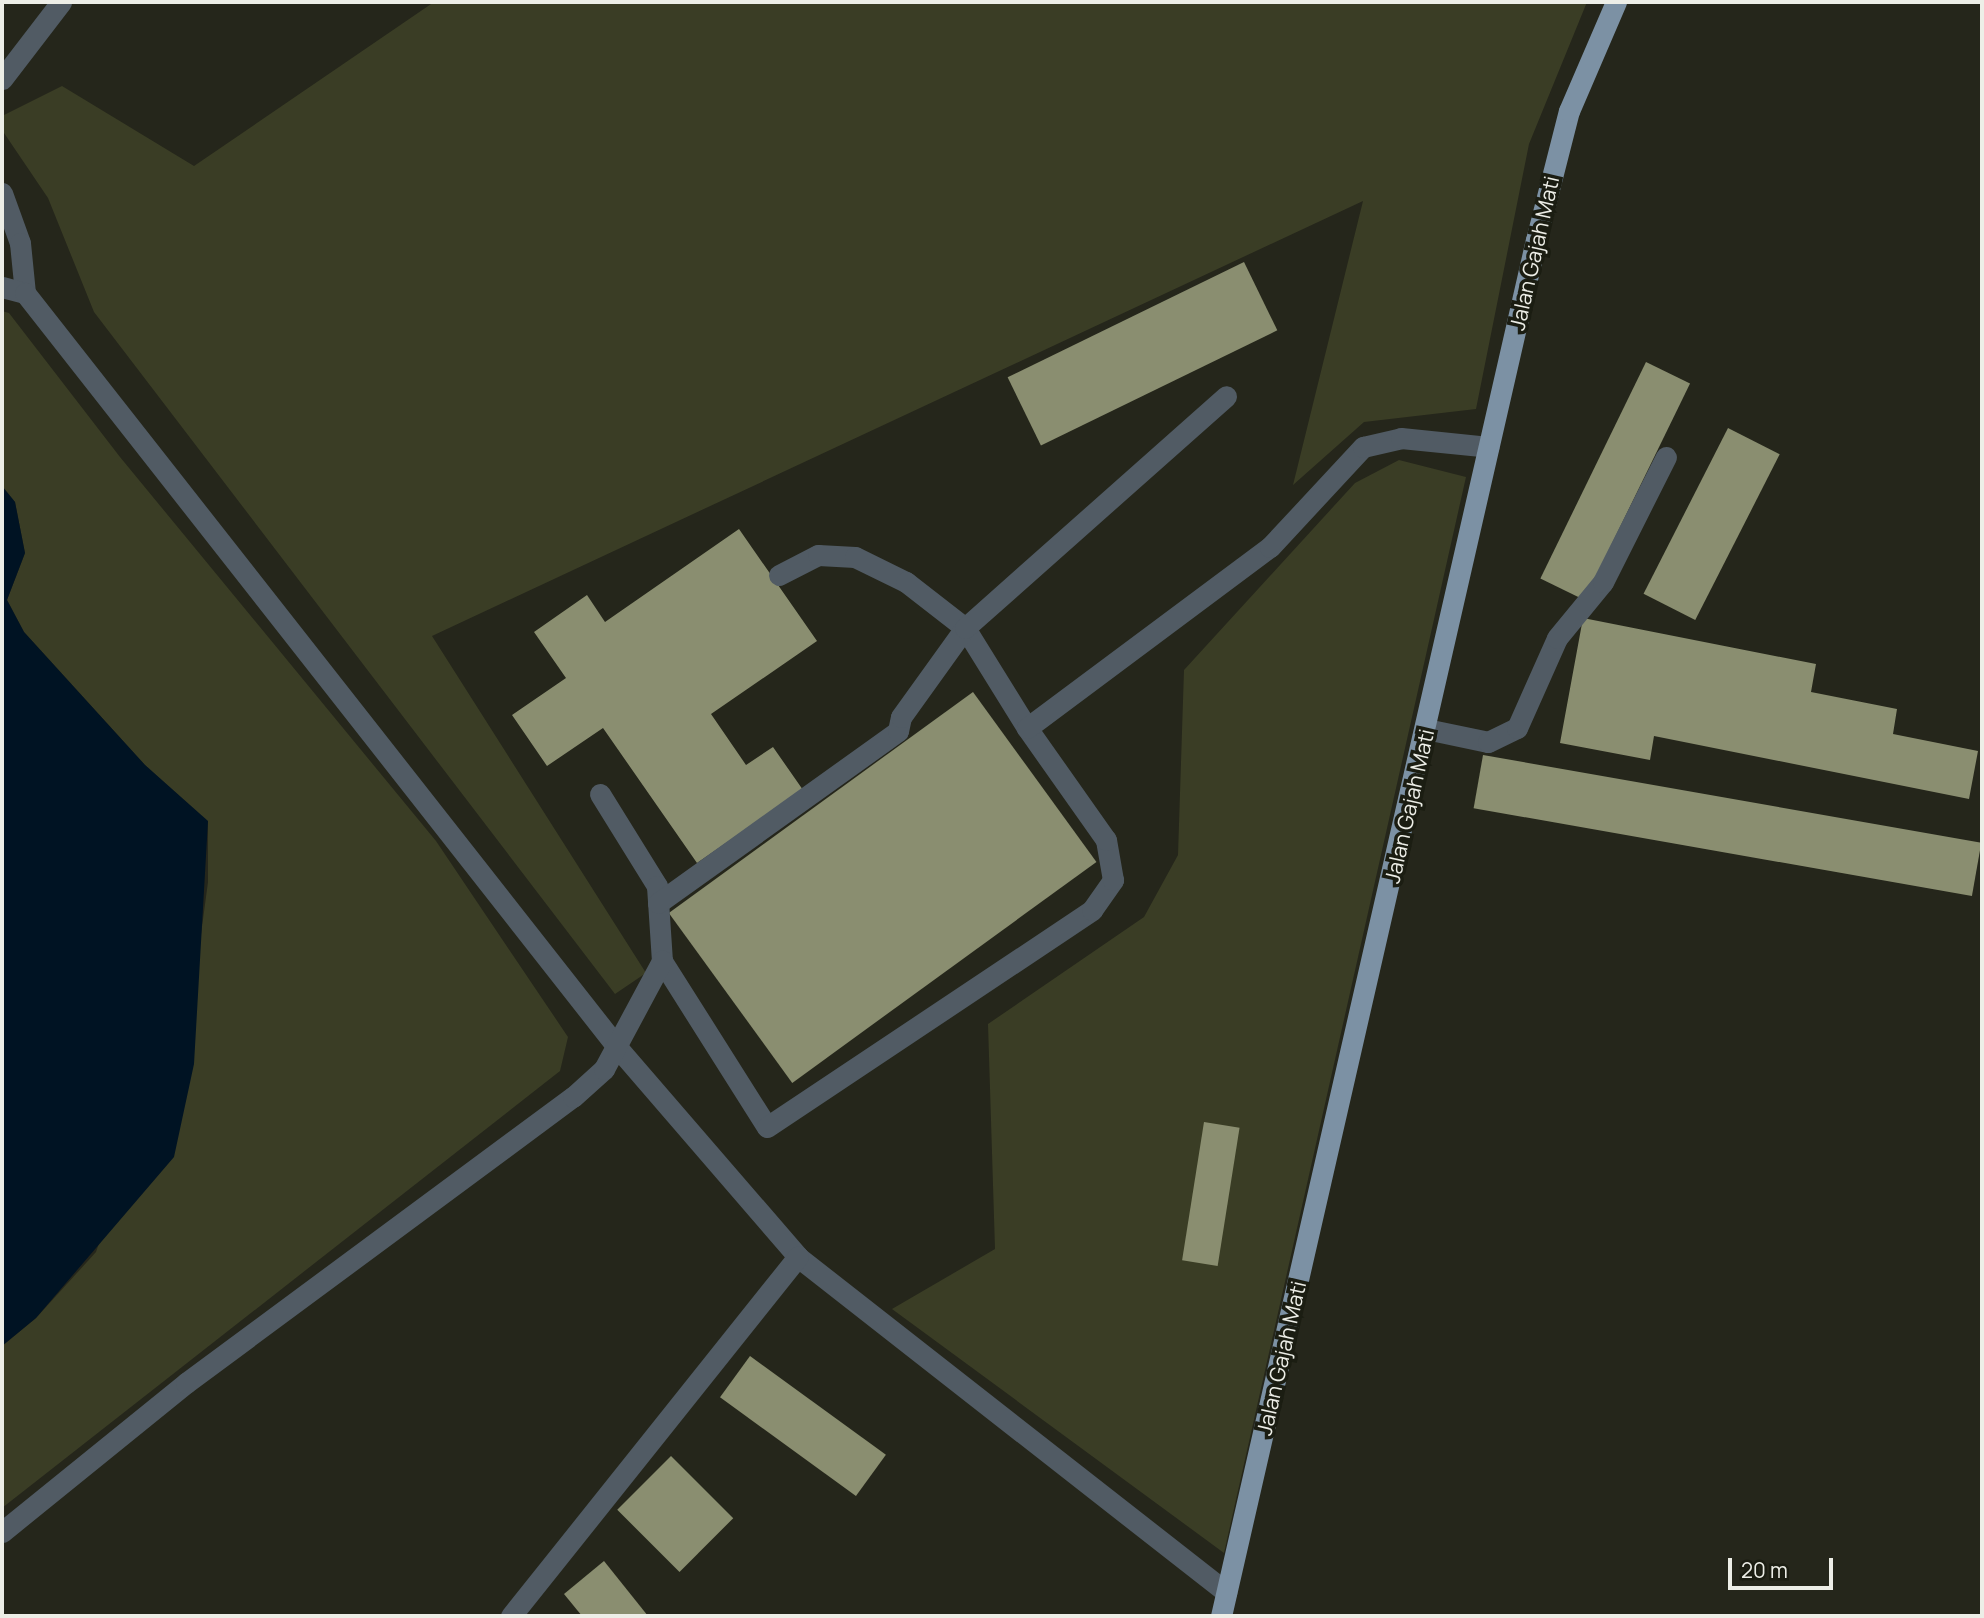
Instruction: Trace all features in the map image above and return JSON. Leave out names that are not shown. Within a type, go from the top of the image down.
[{"type":"main road","name":"Jalan Gajah Mati","points":[[1220,1616],[1569,111],[1616,2]]},
{"type":"lane","points":[[2,79],[61,2]]},
{"type":"lane","points":[[2,193],[20,243],[25,293],[617,1047],[799,1257],[1226,1592]]},
{"type":"lane","points":[[2,287],[25,293]]},
{"type":"lane","points":[[658,903],[898,731],[901,717],[965,628],[1226,396]]},
{"type":"lane","points":[[1027,728],[1270,547],[1363,447],[1401,438],[1489,447]]},
{"type":"lane","points":[[1426,729],[1488,742],[1517,728],[1541,684],[1557,638],[1604,582],[1666,457]]},
{"type":"lane","points":[[600,794],[657,887],[662,961],[766,1127],[1092,910],[1114,880],[1106,840],[1027,728],[965,628],[906,582],[855,557],[818,555],[779,575]]},
{"type":"lane","points":[[2,1532],[186,1383],[573,1097],[604,1069],[662,961]]},
{"type":"lane","points":[[511,1616],[799,1257]]},
{"type":"green space","points":[[434,2],[1587,2],[1529,144],[1476,409],[1364,422],[1293,485],[1363,201],[432,636],[646,973],[615,994],[94,312],[48,198],[2,130],[2,116],[62,86],[194,166]]},
{"type":"green space","points":[[2,311],[9,313],[120,457],[436,841],[568,1037],[560,1071],[2,1508],[2,1346],[36,1318],[96,1252],[199,949],[208,882],[208,822],[145,765],[24,632],[7,600],[25,553],[15,502],[2,486]]},
{"type":"green space","points":[[1399,460],[1466,477],[1224,1553],[892,1309],[995,1249],[988,1024],[1144,917],[1178,855],[1184,670],[1355,483]]},
{"type":"water","points":[[2,486],[15,502],[25,553],[7,600],[24,632],[145,765],[208,821],[194,1064],[174,1157],[36,1318],[2,1346]]},
{"type":"building","points":[[1244,262],[1277,330],[1041,446],[1008,377]]},
{"type":"building","points":[[1646,362],[1690,383],[1584,600],[1540,579]]},
{"type":"building","points":[[1728,428],[1780,454],[1695,620],[1644,594]]},
{"type":"building","points":[[739,529],[817,641],[711,714],[746,765],[773,747],[803,790],[697,863],[603,728],[547,766],[512,715],[566,678],[534,632],[587,595],[605,622]]},
{"type":"building","points":[[1583,618],[1816,664],[1811,692],[1897,709],[1893,734],[1978,751],[1969,799],[1654,736],[1650,760],[1560,743]]},
{"type":"building","points":[[973,692],[1096,862],[792,1083],[669,913]]},
{"type":"building","points":[[1483,755],[1981,843],[1972,896],[1474,808]]},
{"type":"building","points":[[1204,1122],[1240,1128],[1218,1266],[1182,1260]]},
{"type":"building","points":[[750,1356],[886,1455],[856,1496],[720,1397]]},
{"type":"building","points":[[671,1456],[733,1518],[679,1572],[617,1510]]},
{"type":"building","points":[[604,1561],[648,1616],[582,1616],[564,1594]]}]
